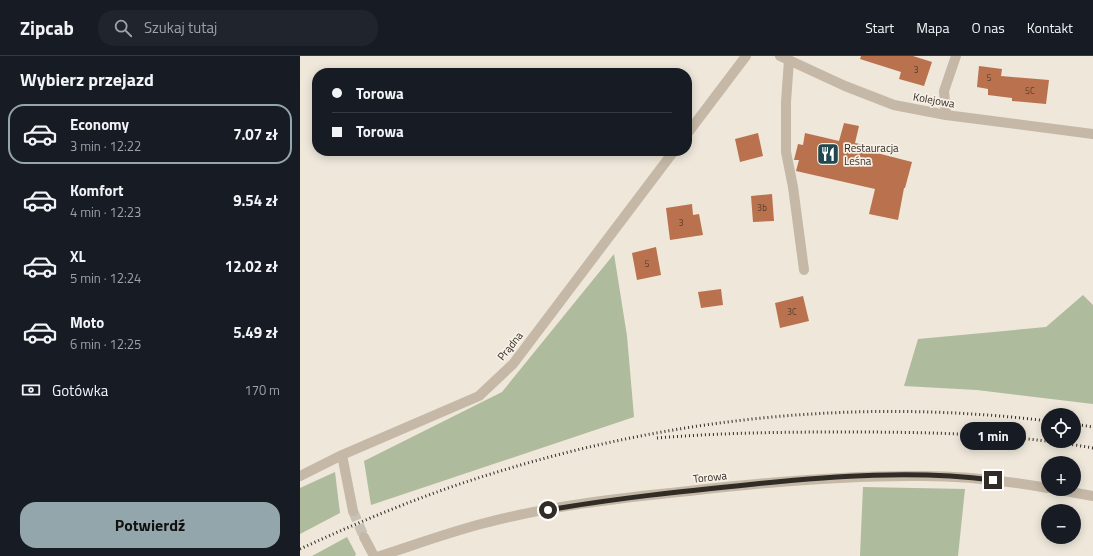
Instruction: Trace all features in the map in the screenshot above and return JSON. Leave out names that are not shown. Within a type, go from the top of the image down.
[{"type":"street","points":[[692,127],[746,56]]},
{"type":"street","points":[[946,115],[944,91],[956,56]]},
{"type":"street","points":[[784,58],[786,152],[793,187],[804,270]]},
{"type":"street","name":"Kolejowa","points":[[784,58],[845,86],[894,105],[946,115],[1093,134]]},
{"type":"street","name":"Prądna","points":[[300,476],[342,455],[479,396],[513,364],[670,156]]},
{"type":"street","points":[[342,455],[353,511]]},
{"type":"street","name":"Torowa","points":[[380,556],[480,524],[532,513],[610,500],[738,486],[852,476],[924,476],[980,479],[1041,487]]},
{"type":"street","points":[[1081,494],[1093,496]]},
{"type":"street","points":[[364,537],[374,556]]},
{"type":"green space","points":[[614,254],[627,336],[634,417],[371,505],[364,461],[502,392]]},
{"type":"green space","points":[[1083,295],[1093,305],[1093,404],[977,390],[904,386],[918,339],[1046,327]]},
{"type":"green space","points":[[335,472],[340,513],[300,534],[300,488]]},
{"type":"green space","points":[[863,487],[965,489],[958,556],[860,556]]},
{"type":"green space","points":[[347,537],[356,554],[355,556],[312,556]]},
{"type":"building","points":[[861,56],[913,56],[932,62],[924,86],[899,79],[901,72],[860,59]]},
{"type":"building","points":[[979,66],[1002,69],[1001,76],[1049,80],[1046,104],[1012,101],[1012,98],[988,95],[988,89],[977,87]]},
{"type":"building","points":[[844,123],[859,126],[855,143],[874,147],[873,152],[912,162],[904,188],[898,220],[869,214],[875,189],[796,171],[799,160],[794,160],[798,144],[803,145],[805,133],[839,141]]},
{"type":"building","points":[[758,133],[763,156],[740,162],[735,139]]},
{"type":"building","points":[[772,194],[774,221],[753,222],[751,196]]},
{"type":"building","points":[[692,204],[693,215],[699,214],[703,235],[670,240],[666,208]]},
{"type":"building","points":[[656,247],[661,275],[637,280],[632,253]]},
{"type":"building","points":[[721,289],[723,305],[701,308],[698,292]]},
{"type":"building","points":[[803,296],[809,321],[780,328],[775,303]]},
{"type":"tunnel","points":[[353,511],[364,537]]},
{"type":"railway","points":[[300,549],[396,508],[445,489],[494,473],[562,454],[630,438],[699,426],[768,417],[838,413],[908,412],[978,414],[1041,420]]},
{"type":"railway","points":[[1081,425],[1093,427]]},
{"type":"railway","points":[[657,438],[771,433],[935,433],[1030,439],[1093,448]]},
{"type":"place","name":"Restauracja Leśna","points":[[828,154]]},
{"type":"route","points":[[548,510],[610,500],[723,487],[852,476],[924,476],[993,480]]}]
